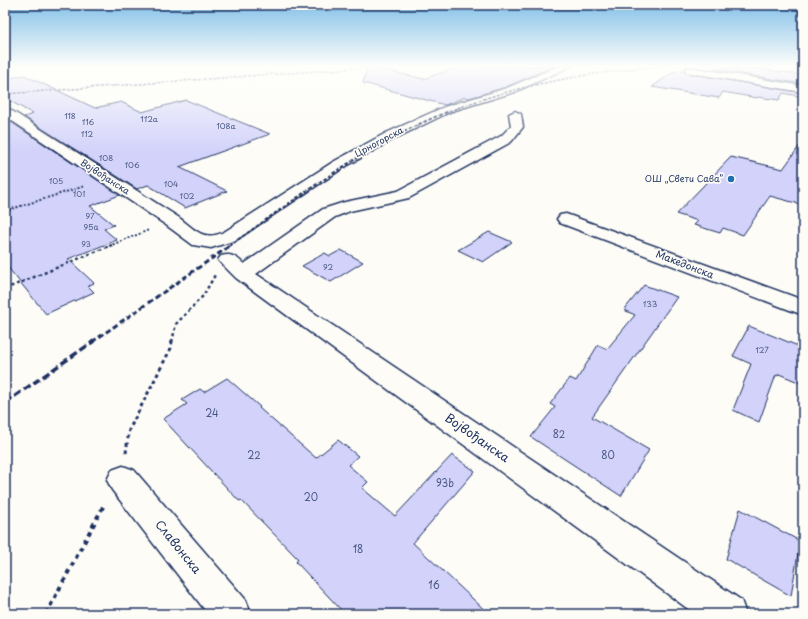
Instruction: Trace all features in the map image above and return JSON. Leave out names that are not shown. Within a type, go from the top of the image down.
[{"type":"street","name":"Црногорска","points":[[204,243],[230,236],[338,165],[413,124],[448,109],[493,95]]},
{"type":"street","name":"Војвођанска","points":[[5,111],[204,243]]},
{"type":"street","points":[[236,267],[329,213],[345,207],[403,195],[479,155],[506,138],[517,128],[515,114]]},
{"type":"street","name":"Македонска","points":[[566,220],[803,308]]},
{"type":"street","name":"Војвођанска","points":[[236,267],[727,614]]},
{"type":"street","name":"Славонска","points":[[123,480],[232,614]]},
{"type":"path","points":[[5,211],[108,179]]},
{"type":"path","points":[[5,289],[172,221]]},
{"type":"path","points":[[46,614],[114,487],[123,480],[129,430],[171,348],[176,324],[203,296],[216,273],[236,267]]},
{"type":"building","points":[[5,95],[67,95],[95,108],[121,102],[142,112],[186,100],[270,134],[179,167],[227,191],[185,208],[148,185],[137,189],[24,117],[33,114],[5,98]]},
{"type":"building","points":[[407,95],[479,95],[469,98],[465,97],[445,105]]},
{"type":"building","points":[[700,95],[721,95],[719,98]]},
{"type":"building","points":[[739,95],[782,95],[779,100]]},
{"type":"building","points":[[792,95],[803,95],[803,97]]},
{"type":"building","points":[[8,120],[120,195],[90,206],[114,225],[104,229],[117,240],[68,259],[94,283],[88,286],[94,292],[46,314],[5,264],[5,121]]},
{"type":"building","points":[[803,141],[803,205],[770,196],[743,235],[723,228],[720,233],[694,225],[698,221],[676,214],[731,157],[783,169]]},
{"type":"building","points":[[489,232],[512,242],[483,262],[458,250]]},
{"type":"building","points":[[341,250],[363,262],[331,282],[302,266],[325,253],[330,256]]},
{"type":"building","points":[[644,285],[677,297],[592,417],[649,450],[621,496],[531,437],[555,407],[550,404],[570,378],[576,381],[598,345],[607,349],[635,315],[624,310]]},
{"type":"building","points":[[749,326],[803,348],[803,384],[779,374],[778,376],[776,375],[759,422],[733,410],[751,364],[733,356]]},
{"type":"building","points":[[227,378],[316,458],[338,440],[358,456],[348,465],[368,482],[362,488],[395,516],[452,455],[475,471],[413,543],[489,614],[345,614],[296,562],[298,559],[241,500],[239,501],[163,419],[187,404],[182,400],[200,389],[204,392]]},
{"type":"building","points":[[740,509],[800,541],[791,596],[726,559]]},
{"type":"railway","points":[[445,113],[497,95]]},
{"type":"railway","points":[[229,246],[361,156],[418,125],[447,112]]},
{"type":"railway","points":[[92,342],[231,245]]},
{"type":"railway","points":[[5,403],[94,341]]},
{"type":"place","name":"ОШ „Свети Сава”","points":[[731,179]]}]
